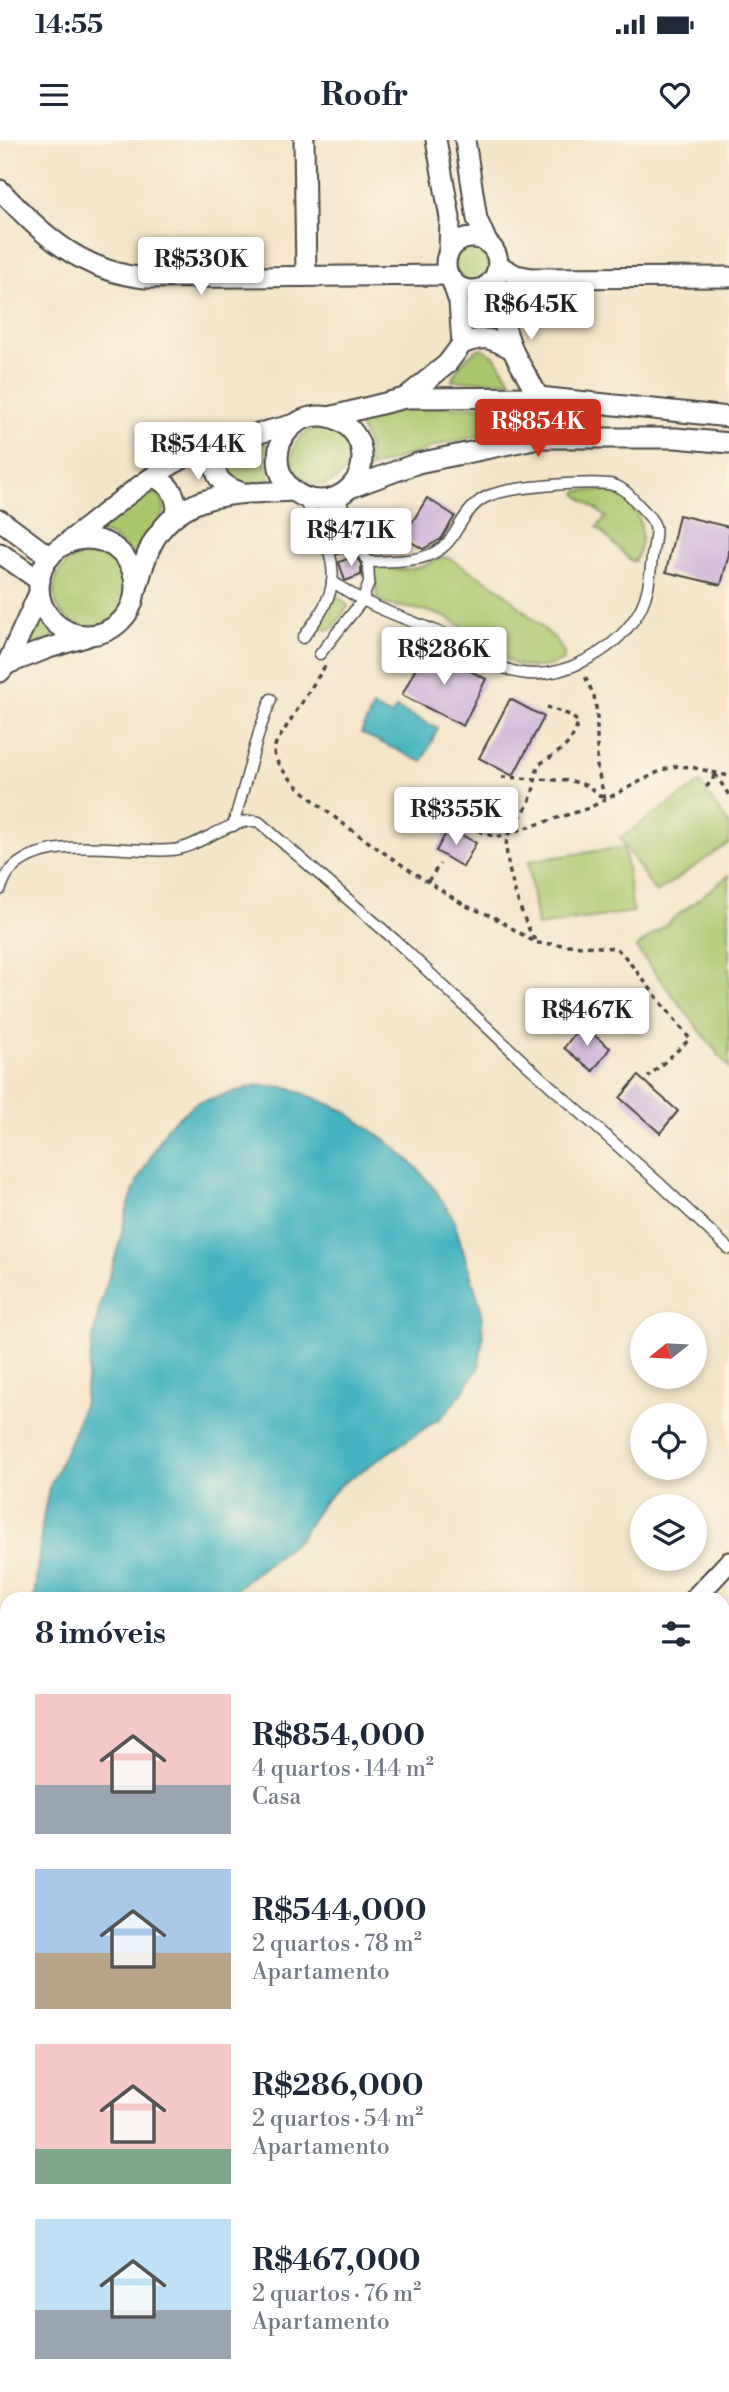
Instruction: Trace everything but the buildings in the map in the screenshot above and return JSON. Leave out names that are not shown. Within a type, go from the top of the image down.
[{"type":"street","points":[[304,140],[306,275]]},
{"type":"street","points":[[436,140],[450,218],[446,263],[458,302],[462,344]]},
{"type":"street","points":[[465,140],[477,219],[487,243]]},
{"type":"street","points":[[0,190],[64,250],[111,272],[145,278],[306,275],[450,277],[462,288],[476,289],[488,284],[497,269]]},
{"type":"street","points":[[449,252],[456,243],[465,238],[477,238],[493,249],[499,296],[512,349],[539,397],[544,414],[544,425],[539,438]]},
{"type":"street","points":[[497,269],[532,278],[729,277]]},
{"type":"street","points":[[405,398],[447,364],[462,344],[484,337],[492,338],[512,349]]},
{"type":"street","points":[[4,668],[39,587],[42,569],[50,557],[153,477],[182,459],[226,443],[296,424],[306,418],[330,417],[405,398],[539,397],[729,417]]},
{"type":"street","points":[[330,417],[349,428],[360,447],[360,469],[344,492]]},
{"type":"street","points":[[296,424],[282,440],[278,462],[286,483],[297,494]]},
{"type":"street","points":[[4,668],[49,648],[111,630],[121,622],[133,603],[155,538],[177,513],[199,502],[246,494],[297,494],[320,500],[418,463],[539,438],[676,438],[729,443]]},
{"type":"street","points":[[226,443],[215,461],[218,476],[228,489],[246,494]]},
{"type":"street","points":[[153,477],[171,488],[176,499],[177,513]]},
{"type":"street","points":[[0,520],[50,557]]},
{"type":"street","points":[[66,543],[88,539],[111,545],[128,560],[133,570],[135,592]]},
{"type":"street","points":[[0,552],[39,587],[42,604],[56,624],[65,631],[87,637]]},
{"type":"street","points":[[701,1592],[729,1562]]},
{"type":"lane","points":[[332,580],[362,601],[455,639],[506,669],[523,673],[560,670],[607,647],[636,617],[648,590],[654,525],[628,493],[619,487],[597,484],[528,488],[491,495],[474,506],[451,539],[438,552],[411,560],[368,562]]},
{"type":"lane","points":[[320,654],[362,601],[369,583],[368,562],[355,542],[344,492]]},
{"type":"lane","points":[[297,494],[330,551],[332,580],[328,600],[303,638]]},
{"type":"lane","points":[[330,551],[355,542]]},
{"type":"lane","points":[[233,826],[271,699]]},
{"type":"lane","points":[[0,890],[8,873],[18,864],[44,853],[78,847],[174,850],[250,820],[259,822],[396,941],[729,1249]]},
{"type":"path","points":[[425,643],[446,653],[455,639]]},
{"type":"path","points":[[586,659],[584,674],[594,696],[597,713],[597,768],[605,800]]},
{"type":"path","points":[[326,665],[273,751],[290,778],[320,806],[428,881],[466,906],[492,916],[536,943],[615,948],[622,953],[690,1038],[648,1077]]},
{"type":"path","points":[[536,943],[529,932],[517,898],[505,845],[508,833],[526,808],[533,792],[538,765],[567,747],[576,733],[578,722],[570,715],[547,707]]},
{"type":"path","points":[[461,821],[497,837],[589,808],[662,770],[684,767],[729,776]]},
{"type":"path","points":[[706,787],[713,780],[714,772]]},
{"type":"path","points":[[714,772],[729,795]]},
{"type":"path","points":[[502,777],[572,781],[588,786],[605,800]]},
{"type":"path","points":[[428,881],[439,864]]},
{"type":"green space","points":[[472,247],[484,252],[489,264],[484,276],[472,281],[460,276],[455,264],[460,252]]},
{"type":"green space","points":[[482,348],[494,356],[511,381],[452,381],[464,361]]},
{"type":"green space","points":[[522,404],[534,412],[535,419],[524,428],[445,443],[368,469],[369,448],[356,417],[410,408]]},
{"type":"green space","points":[[320,429],[331,431],[340,437],[346,446],[346,468],[340,477],[331,483],[320,485],[309,483],[300,477],[294,468],[292,457],[294,446],[300,437],[309,431]]},
{"type":"green space","points":[[265,437],[265,462],[272,483],[239,484],[225,472],[224,457],[237,447]]},
{"type":"green space","points":[[601,490],[624,499],[638,516],[641,537],[635,561],[631,561],[597,527],[606,517],[576,494],[578,491]]},
{"type":"green space","points":[[148,492],[162,498],[164,513],[137,559],[112,536],[94,530]]},
{"type":"green space","points":[[90,555],[110,561],[120,571],[126,591],[120,611],[110,621],[90,627],[70,621],[60,611],[54,591],[60,571],[70,561]]},
{"type":"green space","points":[[447,557],[499,588],[555,639],[564,652],[564,659],[553,665],[540,667],[514,664],[450,619],[428,611],[382,604],[377,599],[375,566],[414,568]]},
{"type":"green space","points":[[335,593],[348,606],[333,628],[327,630],[320,626]]},
{"type":"green space","points":[[40,618],[45,618],[56,633],[54,637],[22,650]]},
{"type":"green space","points":[[700,783],[729,825],[729,843],[656,893],[620,838]]},
{"type":"green space","points":[[624,847],[633,912],[537,926],[528,861]]},
{"type":"green space","points":[[729,875],[729,1068],[636,948]]},
{"type":"water","points":[[373,707],[392,716],[396,708],[438,728],[422,762],[361,733]]},
{"type":"water","points":[[258,1085],[288,1087],[343,1110],[392,1145],[416,1167],[453,1218],[481,1308],[483,1337],[479,1367],[443,1416],[342,1484],[322,1504],[299,1539],[234,1592],[35,1592],[49,1488],[75,1430],[84,1401],[100,1305],[127,1209],[138,1180],[168,1126],[196,1103]]}]
